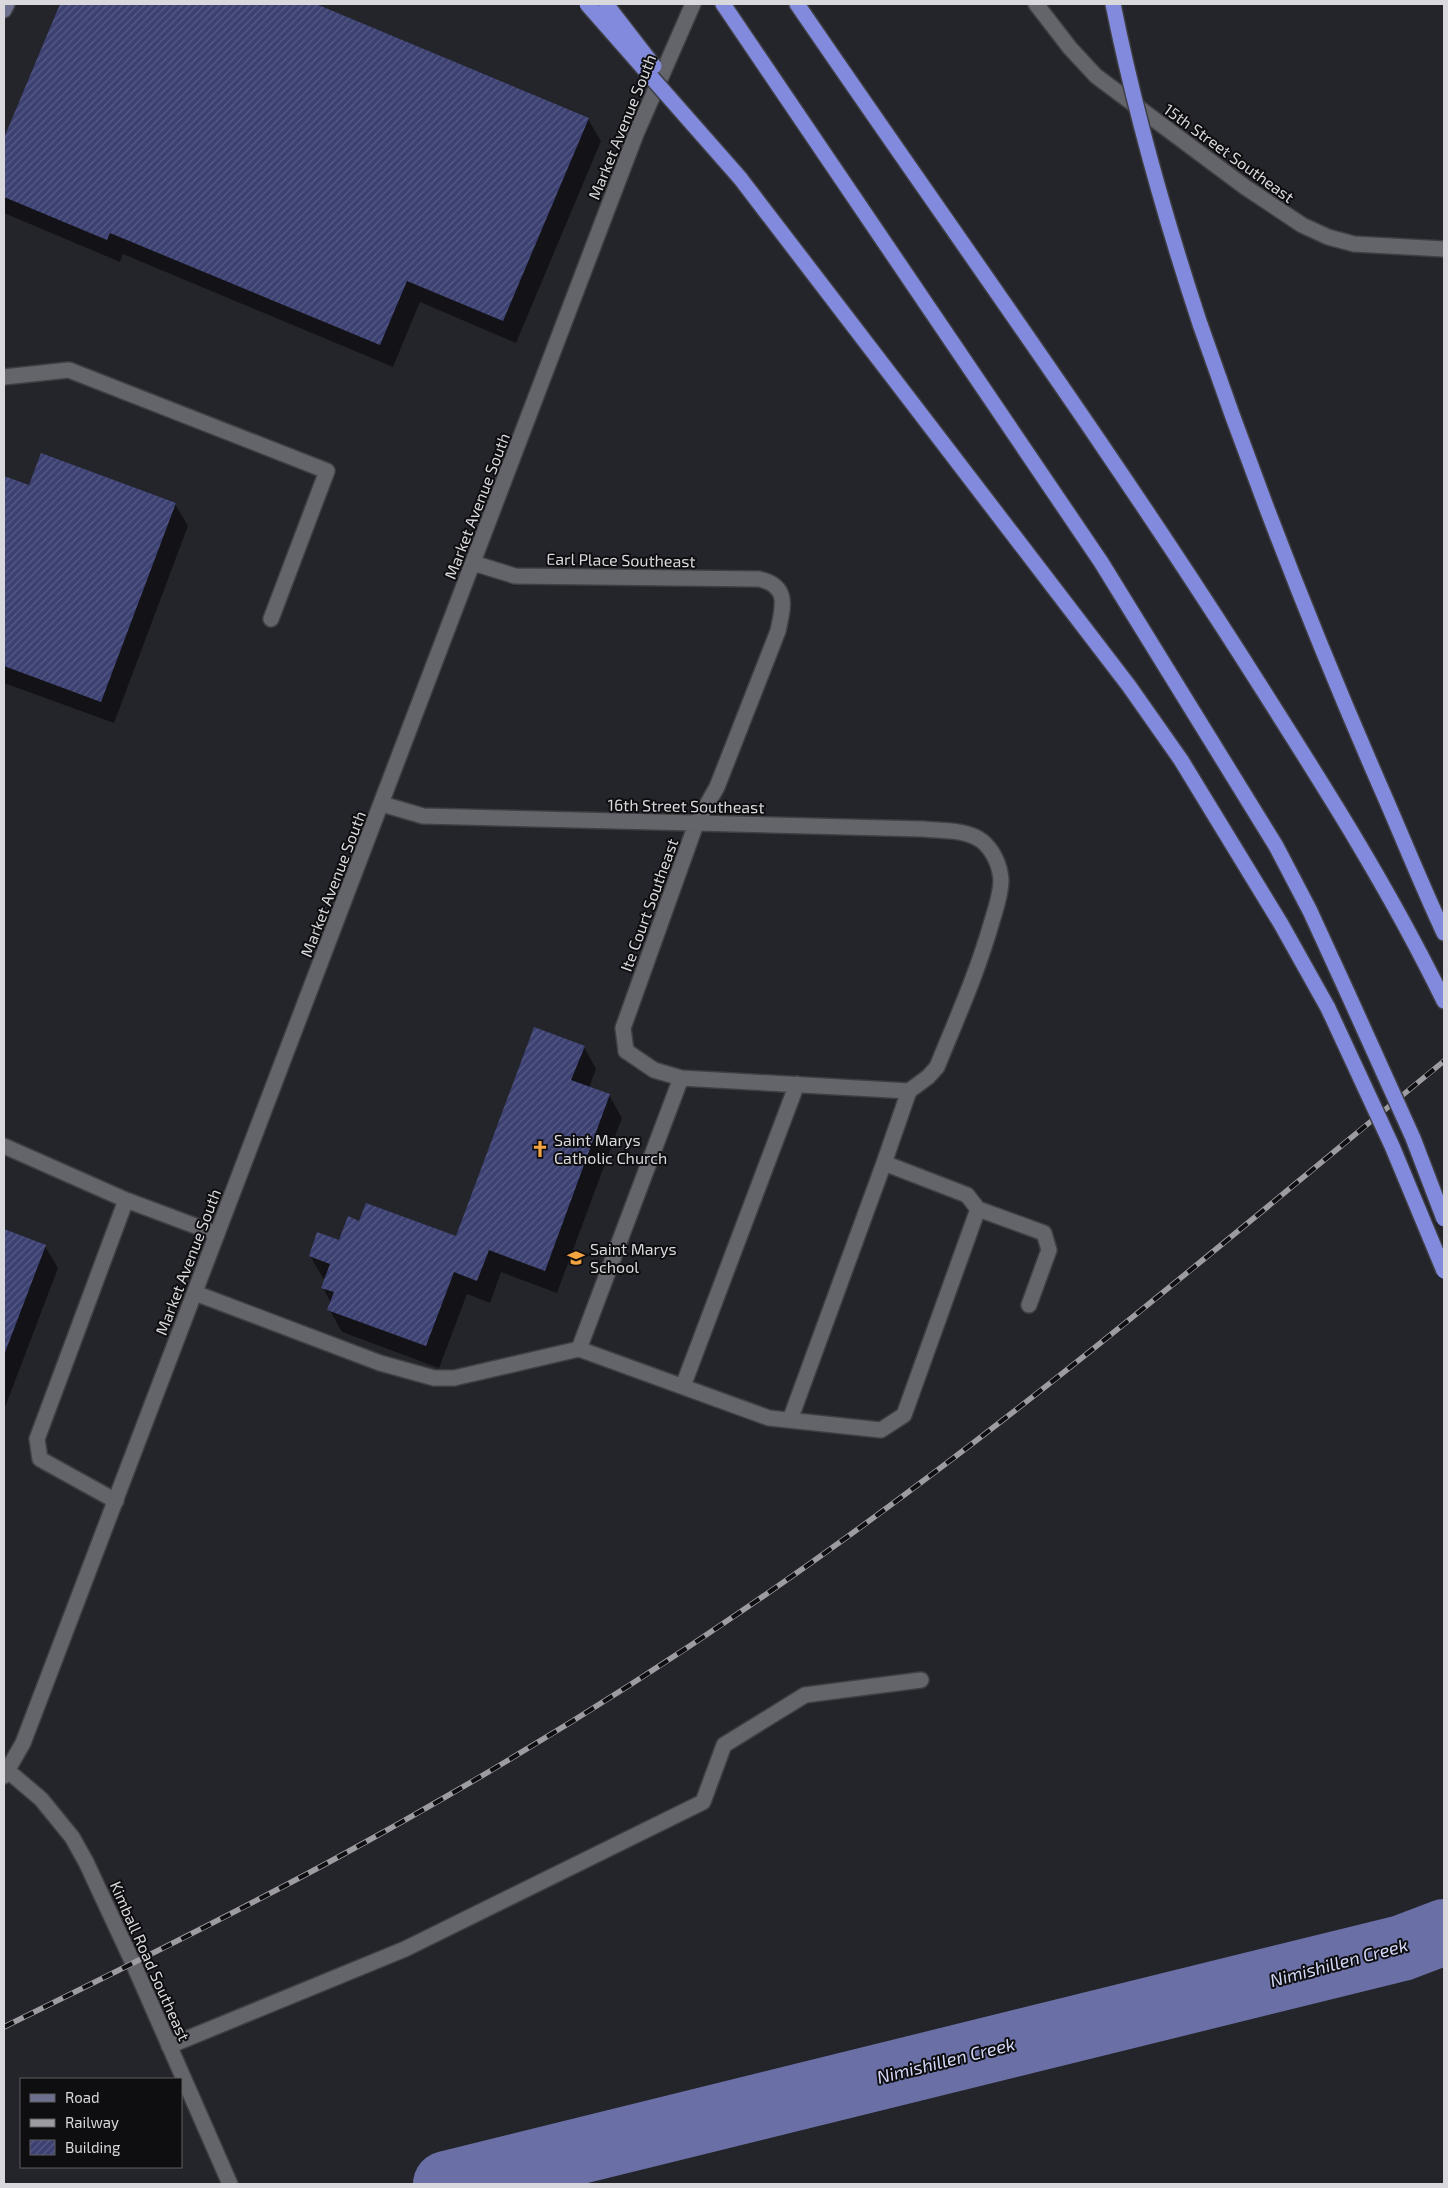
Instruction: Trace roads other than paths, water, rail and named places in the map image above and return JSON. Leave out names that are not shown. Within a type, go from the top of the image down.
[{"type":"highway","points":[[587,4],[740,178]]},
{"type":"highway","points":[[606,4],[1129,686],[1181,760],[1276,917],[1328,1008],[1392,1146],[1444,1272]]},
{"type":"highway","points":[[723,4],[1101,562],[1276,846],[1310,911],[1348,994],[1412,1138],[1444,1219]]},
{"type":"highway","points":[[797,4],[1212,609],[1332,797],[1413,937],[1444,1001]]},
{"type":"highway","points":[[1113,4],[1142,135],[1168,227],[1200,324],[1262,497],[1304,605],[1444,933]]},
{"type":"main road","points":[[4,10],[6,4]]},
{"type":"street","name":"Market Avenue South","points":[[6,1773],[23,1743],[636,134],[693,4]]},
{"type":"street","name":"15th Street Southeast","points":[[1036,4],[1070,48],[1096,76],[1245,188],[1302,225],[1328,237],[1354,244],[1444,249]]},
{"type":"street","points":[[4,377],[69,370],[328,471],[271,619]]},
{"type":"street","name":"Earl Place Southeast","points":[[473,563],[515,576],[759,579],[771,581]]},
{"type":"street","name":"Ite Court Southeast","points":[[681,1078],[654,1070],[626,1051],[623,1028],[696,824],[716,787],[778,631],[784,605],[781,592],[771,581]]},
{"type":"street","name":"16th Street Southeast","points":[[382,804],[423,816],[947,831],[964,832],[980,839],[988,846],[998,864],[1001,880],[1000,895],[985,947],[937,1067],[928,1077],[909,1091]]},
{"type":"street","points":[[579,1348],[681,1078],[909,1091],[790,1420]]},
{"type":"street","points":[[683,1386],[797,1084]]},
{"type":"street","points":[[4,1146],[126,1200],[218,1234]]},
{"type":"street","points":[[884,1163],[968,1195],[978,1209],[1044,1233],[1049,1250],[1029,1305]]},
{"type":"street","points":[[116,1501],[40,1458],[37,1439],[126,1200]]},
{"type":"street","points":[[195,1293],[380,1363],[434,1378],[454,1378],[579,1348],[769,1418],[881,1430],[904,1415],[978,1209]]},
{"type":"street","points":[[169,2046],[406,1949],[703,1802],[724,1745],[805,1695],[922,1680]]},
{"type":"street","name":"Kimball Road Southeast","points":[[6,1773],[41,1799],[72,1837],[133,1963],[230,2184]]},
{"type":"waterway","name":"Nimishillen Creek","points":[[446,2184],[1402,1948],[1444,1932]]},
{"type":"railway","points":[[4,2027],[250,1904],[385,1831],[596,1707],[749,1606],[839,1543],[1016,1410],[1188,1272],[1444,1061]]},
{"type":"place","name":"Saint Marys Catholic Church","points":[[540,1149]]},
{"type":"place","name":"Saint Marys School","points":[[576,1258]]}]
